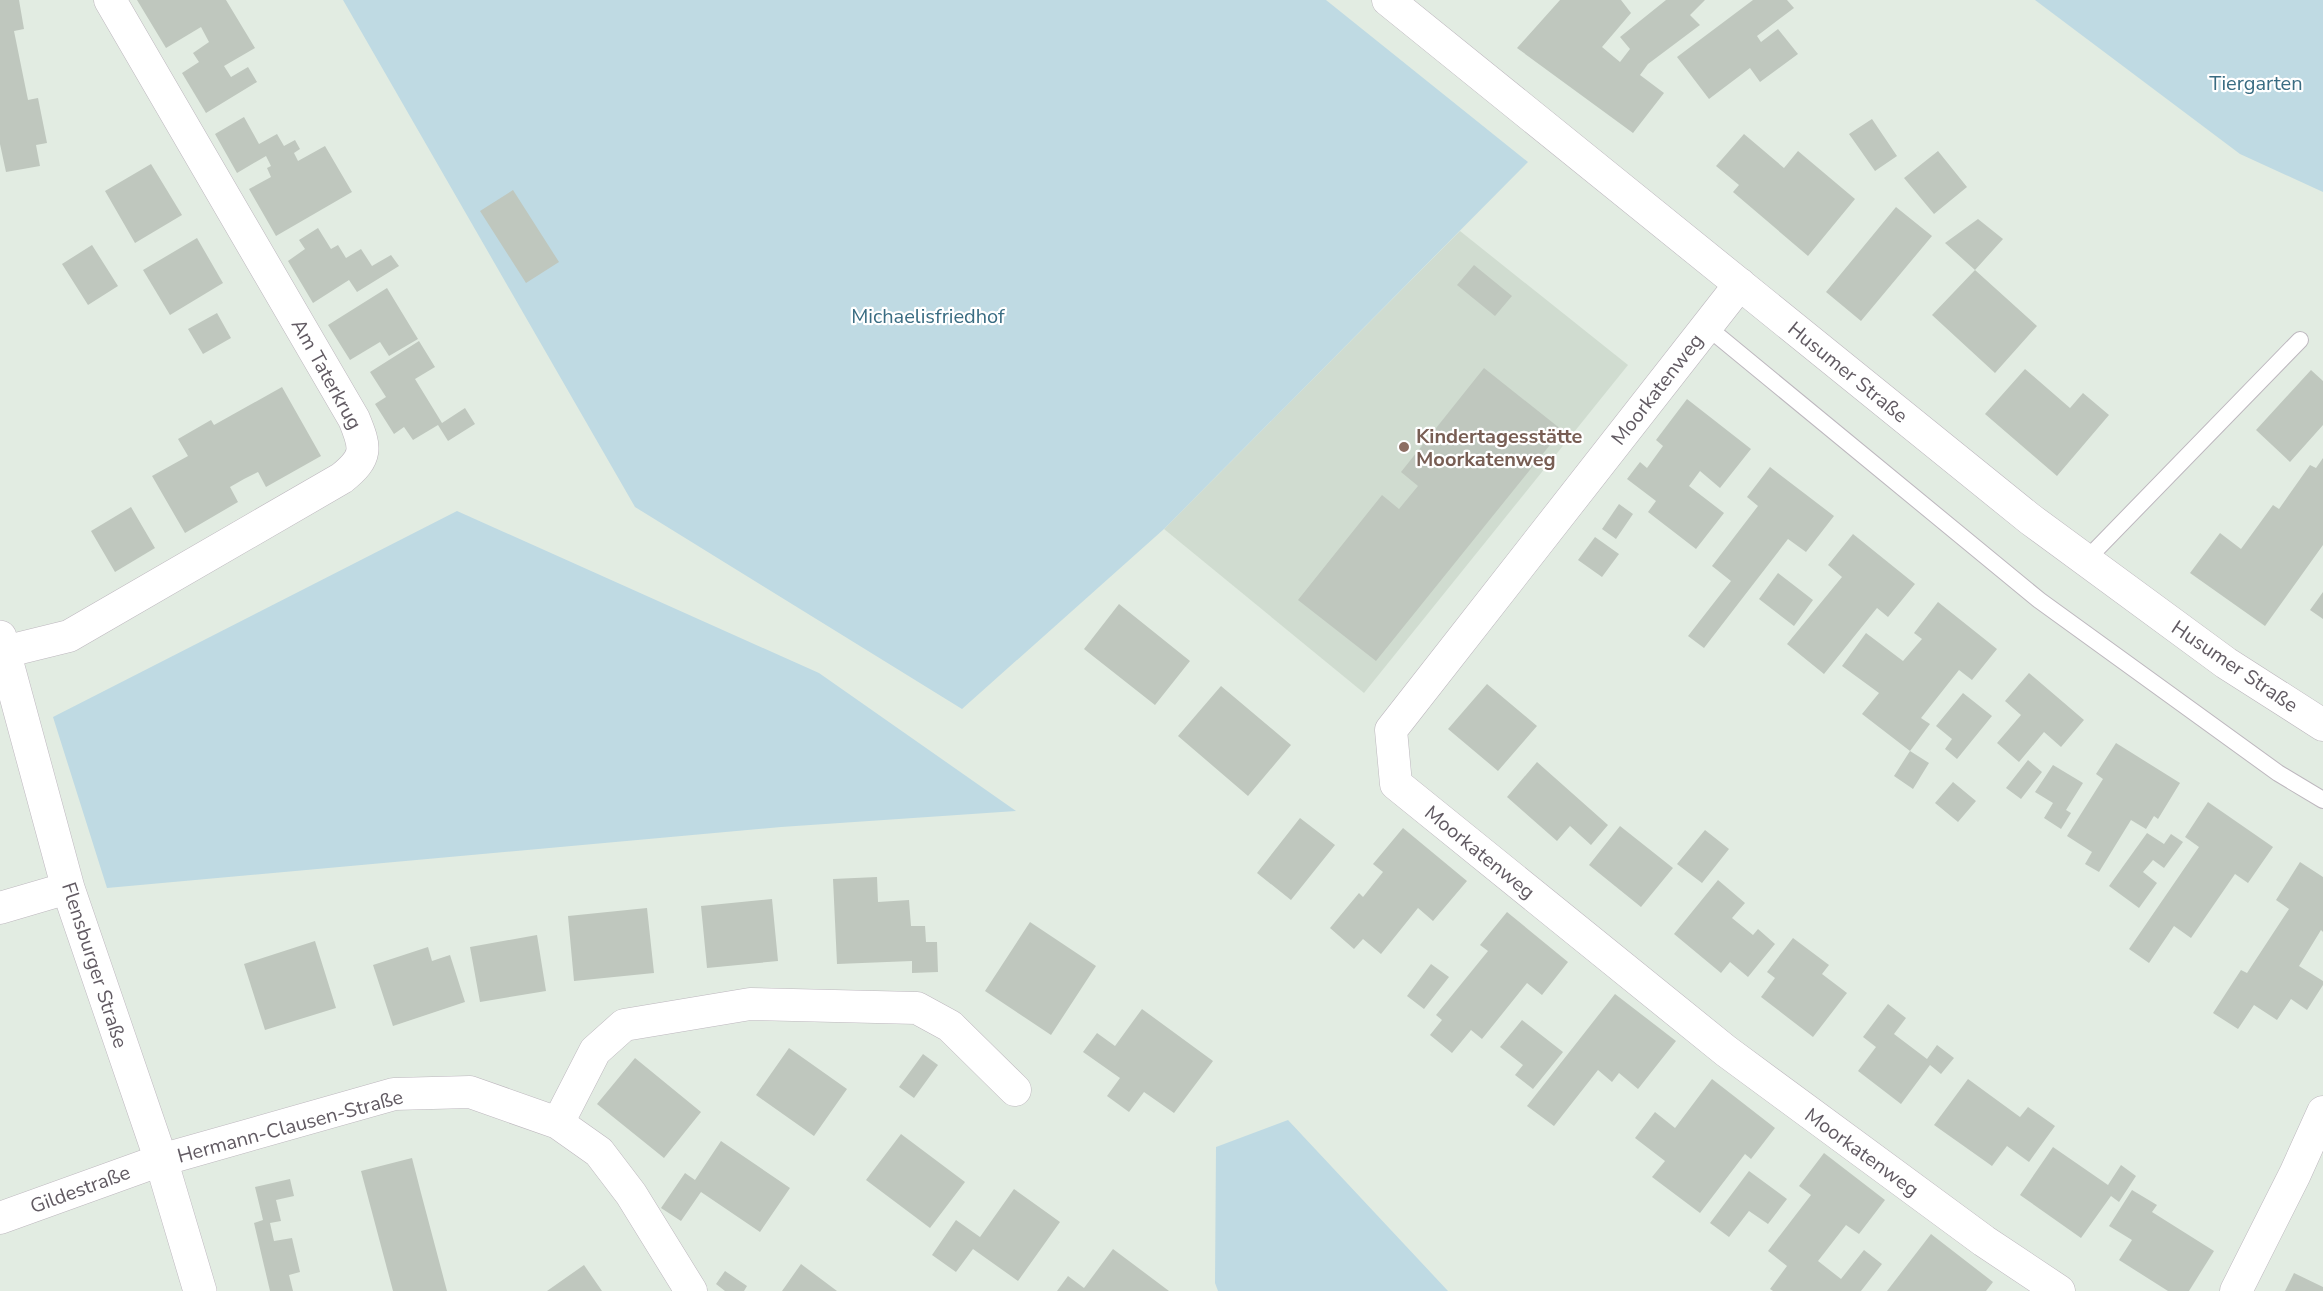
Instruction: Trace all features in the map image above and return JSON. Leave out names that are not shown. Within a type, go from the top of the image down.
[{"type":"street","name":"Am Taterkrug","points":[[2,645],[69,636],[332,484],[357,465],[364,443],[354,419],[110,0]]},
{"type":"street","name":"Husumer Straße","points":[[1410,6],[1740,284],[2030,519],[2226,663],[2323,726]]},
{"type":"street","name":"Moorkatenweg","points":[[1740,284],[1391,730],[1396,784],[1726,1051],[1984,1241],[2059,1291]]},
{"type":"street","name":"Flensburger Straße","points":[[2,645],[68,888],[161,1160],[200,1291]]},
{"type":"street","points":[[0,908],[68,888]]},
{"type":"street","points":[[558,1123],[595,1051],[624,1025],[750,1004],[917,1008],[950,1026],[1016,1090]]},
{"type":"street","name":"Hermann-Clausen-Straße","points":[[161,1160],[394,1094],[470,1092],[558,1123],[599,1152],[631,1194],[691,1291]]},
{"type":"street","points":[[2236,1291],[2295,1174],[2323,1112]]},
{"type":"street","name":"Gildestraße","points":[[0,1218],[161,1160]]},
{"type":"lane","points":[[1706,326],[2039,600],[2278,773],[2323,800]]},
{"type":"lane","points":[[2086,560],[2300,340]]},
{"type":"shaded area","name":"Kindertagesstätte Moorkatenweg","points":[[1460,231],[1628,365],[1364,693],[1164,529]]},
{"type":"green space","name":"Michaelisfriedhof","points":[[343,0],[1326,0],[1528,162],[1164,529],[962,709],[635,507]]},
{"type":"green space","name":"Tiergarten","points":[[2035,0],[2323,0],[2323,192],[2240,154]]},
{"type":"green space","points":[[457,511],[819,673],[1016,811],[781,827],[107,888],[53,717]]},
{"type":"green space","points":[[1288,1120],[1448,1291],[1218,1291],[1215,1283],[1216,1147]]},
{"type":"building","points":[[0,0],[19,0],[24,29],[14,31],[28,100],[38,98],[47,143],[36,145],[40,166],[6,172],[0,144]]},
{"type":"building","points":[[137,0],[226,0],[255,48],[224,66],[231,77],[248,67],[257,82],[206,113],[182,73],[199,62],[193,53],[209,42],[201,27],[166,48]]},
{"type":"building","points":[[1560,0],[1621,0],[1631,13],[1602,47],[1620,62],[1630,49],[1620,37],[1666,0],[1705,0],[1690,15],[1700,25],[1648,64],[1640,75],[1664,93],[1633,133],[1517,48]]},
{"type":"building","points":[[1753,0],[1787,0],[1794,8],[1757,36],[1761,42],[1778,29],[1798,54],[1760,82],[1750,68],[1709,99],[1677,57]]},
{"type":"building","points":[[244,117],[259,144],[277,134],[284,146],[295,140],[300,149],[294,153],[298,161],[325,146],[352,192],[276,236],[249,189],[271,177],[267,168],[271,166],[266,156],[237,173],[215,134]]},
{"type":"building","points":[[1872,119],[1897,156],[1875,171],[1849,134]]},
{"type":"building","points":[[1744,134],[1784,168],[1798,151],[1855,199],[1808,256],[1733,192],[1739,185],[1716,166]]},
{"type":"building","points":[[1938,151],[1967,187],[1934,214],[1904,178]]},
{"type":"building","points":[[151,164],[182,215],[135,243],[105,191]]},
{"type":"building","points":[[513,190],[559,262],[526,283],[480,211]]},
{"type":"building","points":[[1896,207],[1932,236],[1861,321],[1826,292]]},
{"type":"building","points":[[1978,219],[2003,239],[1975,270],[1945,243]]},
{"type":"building","points":[[318,228],[331,249],[338,245],[346,258],[361,249],[372,266],[391,255],[399,266],[357,292],[349,280],[313,303],[288,261],[305,249],[299,240]]},
{"type":"building","points":[[197,238],[223,283],[170,315],[143,270]]},
{"type":"building","points":[[92,245],[118,286],[88,305],[62,264]]},
{"type":"building","points":[[1474,265],[1512,296],[1495,316],[1457,285]]},
{"type":"building","points":[[1975,270],[2037,326],[1995,373],[1932,315]]},
{"type":"building","points":[[387,288],[418,339],[389,356],[380,342],[350,360],[328,325]]},
{"type":"building","points":[[217,313],[231,338],[203,354],[188,329]]},
{"type":"building","points":[[419,341],[435,367],[415,379],[442,423],[465,408],[475,424],[448,441],[438,425],[413,440],[404,427],[394,434],[375,404],[386,397],[370,372]]},
{"type":"building","points":[[1484,368],[1562,430],[1376,661],[1298,600],[1382,495],[1399,509],[1418,486],[1401,472]]},
{"type":"building","points":[[2025,369],[2070,408],[2083,393],[2109,415],[2057,476],[1985,414]]},
{"type":"building","points":[[2311,370],[2323,381],[2323,425],[2290,462],[2256,430]]},
{"type":"building","points":[[282,387],[321,456],[266,487],[258,472],[244,479],[230,487],[238,502],[185,533],[152,476],[188,456],[178,439],[211,420],[214,425]]},
{"type":"building","points":[[1687,399],[1751,449],[1720,488],[1700,471],[1689,486],[1724,513],[1696,549],[1648,512],[1656,501],[1627,479],[1640,462],[1647,468],[1663,446],[1656,440]]},
{"type":"building","points":[[2323,458],[2323,545],[2265,626],[2190,573],[2220,533],[2241,549],[2273,505],[2279,509],[2310,465],[2316,468]]},
{"type":"building","points":[[1770,467],[1834,516],[1806,552],[1788,539],[1704,648],[1688,636],[1731,581],[1712,566],[1758,506],[1747,497]]},
{"type":"building","points":[[1619,504],[1633,514],[1616,539],[1602,529]]},
{"type":"building","points":[[131,507],[155,548],[115,572],[91,531]]},
{"type":"building","points":[[1853,534],[1915,584],[1888,617],[1877,608],[1824,674],[1787,644],[1842,577],[1828,565]]},
{"type":"building","points":[[1595,537],[1619,554],[1602,577],[1578,560]]},
{"type":"building","points":[[1778,573],[1813,600],[1794,626],[1759,599]]},
{"type":"building","points":[[2323,592],[2323,619],[2310,610]]},
{"type":"building","points":[[1938,602],[1997,649],[1972,680],[1959,670],[1921,718],[1930,724],[1910,751],[1862,714],[1879,693],[1842,666],[1866,633],[1903,661],[1922,639],[1914,633]]},
{"type":"building","points":[[1119,604],[1190,661],[1155,705],[1084,649]]},
{"type":"building","points":[[2029,673],[2084,720],[2061,747],[2044,732],[2019,762],[1997,743],[2021,715],[2005,701]]},
{"type":"building","points":[[1487,684],[1537,726],[1498,771],[1448,729]]},
{"type":"building","points":[[1221,686],[1291,745],[1248,796],[1178,736]]},
{"type":"building","points":[[1963,693],[1992,716],[1957,759],[1945,749],[1952,739],[1936,726]]},
{"type":"building","points":[[2116,743],[2180,783],[2158,819],[2154,816],[2146,829],[2131,820],[2099,872],[2085,864],[2092,852],[2067,836],[2103,779],[2096,774]]},
{"type":"building","points":[[1910,751],[1929,763],[1913,789],[1894,776]]},
{"type":"building","points":[[2028,760],[2042,772],[2021,799],[2006,788]]},
{"type":"building","points":[[1537,762],[1608,825],[1591,845],[1570,826],[1557,841],[1507,797]]},
{"type":"building","points":[[2053,765],[2083,783],[2066,810],[2071,813],[2061,829],[2044,818],[2053,803],[2035,792]]},
{"type":"building","points":[[1953,782],[1976,801],[1958,822],[1935,803]]},
{"type":"building","points":[[2208,802],[2273,847],[2248,883],[2235,874],[2191,938],[2174,926],[2149,963],[2129,949],[2199,847],[2185,837]]},
{"type":"building","points":[[1300,818],[1335,845],[1291,900],[1257,873]]},
{"type":"building","points":[[1620,826],[1673,868],[1641,907],[1589,865]]},
{"type":"building","points":[[1403,828],[1467,881],[1433,921],[1418,908],[1381,954],[1363,939],[1354,949],[1330,928],[1359,893],[1363,897],[1383,872],[1373,864]]},
{"type":"building","points":[[1705,830],[1729,849],[1702,883],[1677,864]]},
{"type":"building","points":[[2147,833],[2164,844],[2171,834],[2183,842],[2164,868],[2153,860],[2143,872],[2157,883],[2139,908],[2109,886]]},
{"type":"building","points":[[2300,862],[2323,877],[2323,932],[2321,930],[2299,966],[2323,981],[2323,985],[2307,1010],[2291,999],[2277,1020],[2254,1005],[2238,1029],[2213,1013],[2241,970],[2247,973],[2289,909],[2276,900]]},
{"type":"building","points":[[877,877],[878,902],[909,900],[911,926],[925,926],[926,942],[937,942],[938,972],[912,973],[912,961],[837,964],[833,879]]},
{"type":"building","points":[[1718,880],[1745,903],[1732,918],[1753,935],[1758,929],[1775,944],[1748,977],[1730,962],[1721,973],[1674,934]]},
{"type":"building","points":[[772,899],[778,961],[707,968],[701,906]]},
{"type":"building","points":[[647,908],[654,973],[574,981],[568,916]]},
{"type":"building","points":[[1507,912],[1568,962],[1542,995],[1527,983],[1482,1039],[1471,1030],[1452,1053],[1430,1035],[1442,1020],[1436,1015],[1488,951],[1480,945]]},
{"type":"building","points":[[1030,922],[1096,966],[1051,1035],[985,991]]},
{"type":"building","points":[[537,935],[546,991],[480,1002],[470,947]]},
{"type":"building","points":[[1793,938],[1829,965],[1822,974],[1847,993],[1813,1037],[1761,997],[1775,978],[1767,972]]},
{"type":"building","points":[[315,941],[336,1008],[265,1030],[244,964]]},
{"type":"building","points":[[428,947],[432,961],[450,955],[465,1002],[393,1026],[373,965]]},
{"type":"building","points":[[1431,964],[1449,977],[1424,1009],[1407,996]]},
{"type":"building","points":[[1615,994],[1676,1041],[1638,1089],[1619,1073],[1612,1082],[1598,1070],[1554,1126],[1527,1106]]},
{"type":"building","points":[[1888,1004],[1906,1018],[1894,1034],[1927,1059],[1937,1045],[1954,1058],[1941,1074],[1930,1065],[1901,1104],[1858,1071],[1876,1047],[1863,1037]]},
{"type":"building","points":[[1142,1009],[1213,1061],[1174,1113],[1144,1092],[1129,1112],[1107,1096],[1120,1078],[1083,1052],[1097,1033],[1115,1046]]},
{"type":"building","points":[[1522,1020],[1563,1052],[1533,1089],[1515,1075],[1523,1065],[1500,1047]]},
{"type":"building","points":[[789,1048],[847,1089],[814,1136],[756,1095]]},
{"type":"building","points":[[923,1054],[938,1065],[914,1098],[899,1087]]},
{"type":"building","points":[[635,1058],[701,1112],[664,1158],[597,1104]]},
{"type":"building","points":[[1712,1079],[1775,1128],[1751,1159],[1745,1154],[1700,1213],[1652,1177],[1665,1161],[1635,1138],[1655,1112],[1675,1128]]},
{"type":"building","points":[[1968,1079],[2020,1117],[2028,1107],[2055,1126],[2029,1162],[2007,1146],[1992,1166],[1934,1125]]},
{"type":"building","points":[[901,1134],[965,1182],[930,1228],[866,1180]]},
{"type":"building","points":[[721,1141],[790,1188],[760,1232],[701,1192],[681,1221],[661,1208],[685,1173],[695,1180]]},
{"type":"building","points":[[2053,1147],[2108,1185],[2121,1165],[2136,1176],[2119,1202],[2111,1196],[2081,1238],[2020,1195]]},
{"type":"building","points":[[1824,1153],[1885,1200],[1859,1234],[1846,1225],[1818,1261],[1841,1279],[1864,1250],[1882,1264],[1861,1291],[1773,1291],[1770,1289],[1787,1266],[1768,1251],[1811,1195],[1799,1186]]},
{"type":"building","points":[[412,1158],[447,1291],[393,1291],[361,1171]]},
{"type":"building","points":[[1749,1171],[1787,1199],[1768,1224],[1749,1211],[1729,1237],[1710,1223]]},
{"type":"building","points":[[290,1179],[294,1196],[276,1200],[281,1221],[270,1223],[274,1241],[292,1238],[300,1272],[289,1275],[293,1291],[270,1291],[254,1223],[263,1220],[255,1187]]},
{"type":"building","points":[[1014,1189],[1060,1222],[1018,1281],[973,1249],[956,1272],[932,1255],[956,1220],[980,1237]]},
{"type":"building","points":[[2132,1190],[2157,1205],[2152,1212],[2214,1251],[2189,1291],[2168,1291],[2119,1260],[2132,1240],[2109,1226]]},
{"type":"building","points":[[1931,1234],[1993,1282],[1986,1291],[1887,1291]]},
{"type":"building","points":[[1113,1249],[1169,1291],[1057,1291],[1068,1276],[1084,1288]]},
{"type":"building","points":[[801,1264],[837,1291],[782,1291]]},
{"type":"building","points":[[584,1265],[602,1291],[547,1291]]},
{"type":"building","points":[[725,1271],[747,1286],[744,1291],[725,1291],[716,1284]]},
{"type":"building","points":[[2294,1273],[2323,1287],[2323,1291],[2285,1291]]},
{"type":"place","name":"Kindertagesstätte Moorkatenweg","points":[[1404,447]]}]
